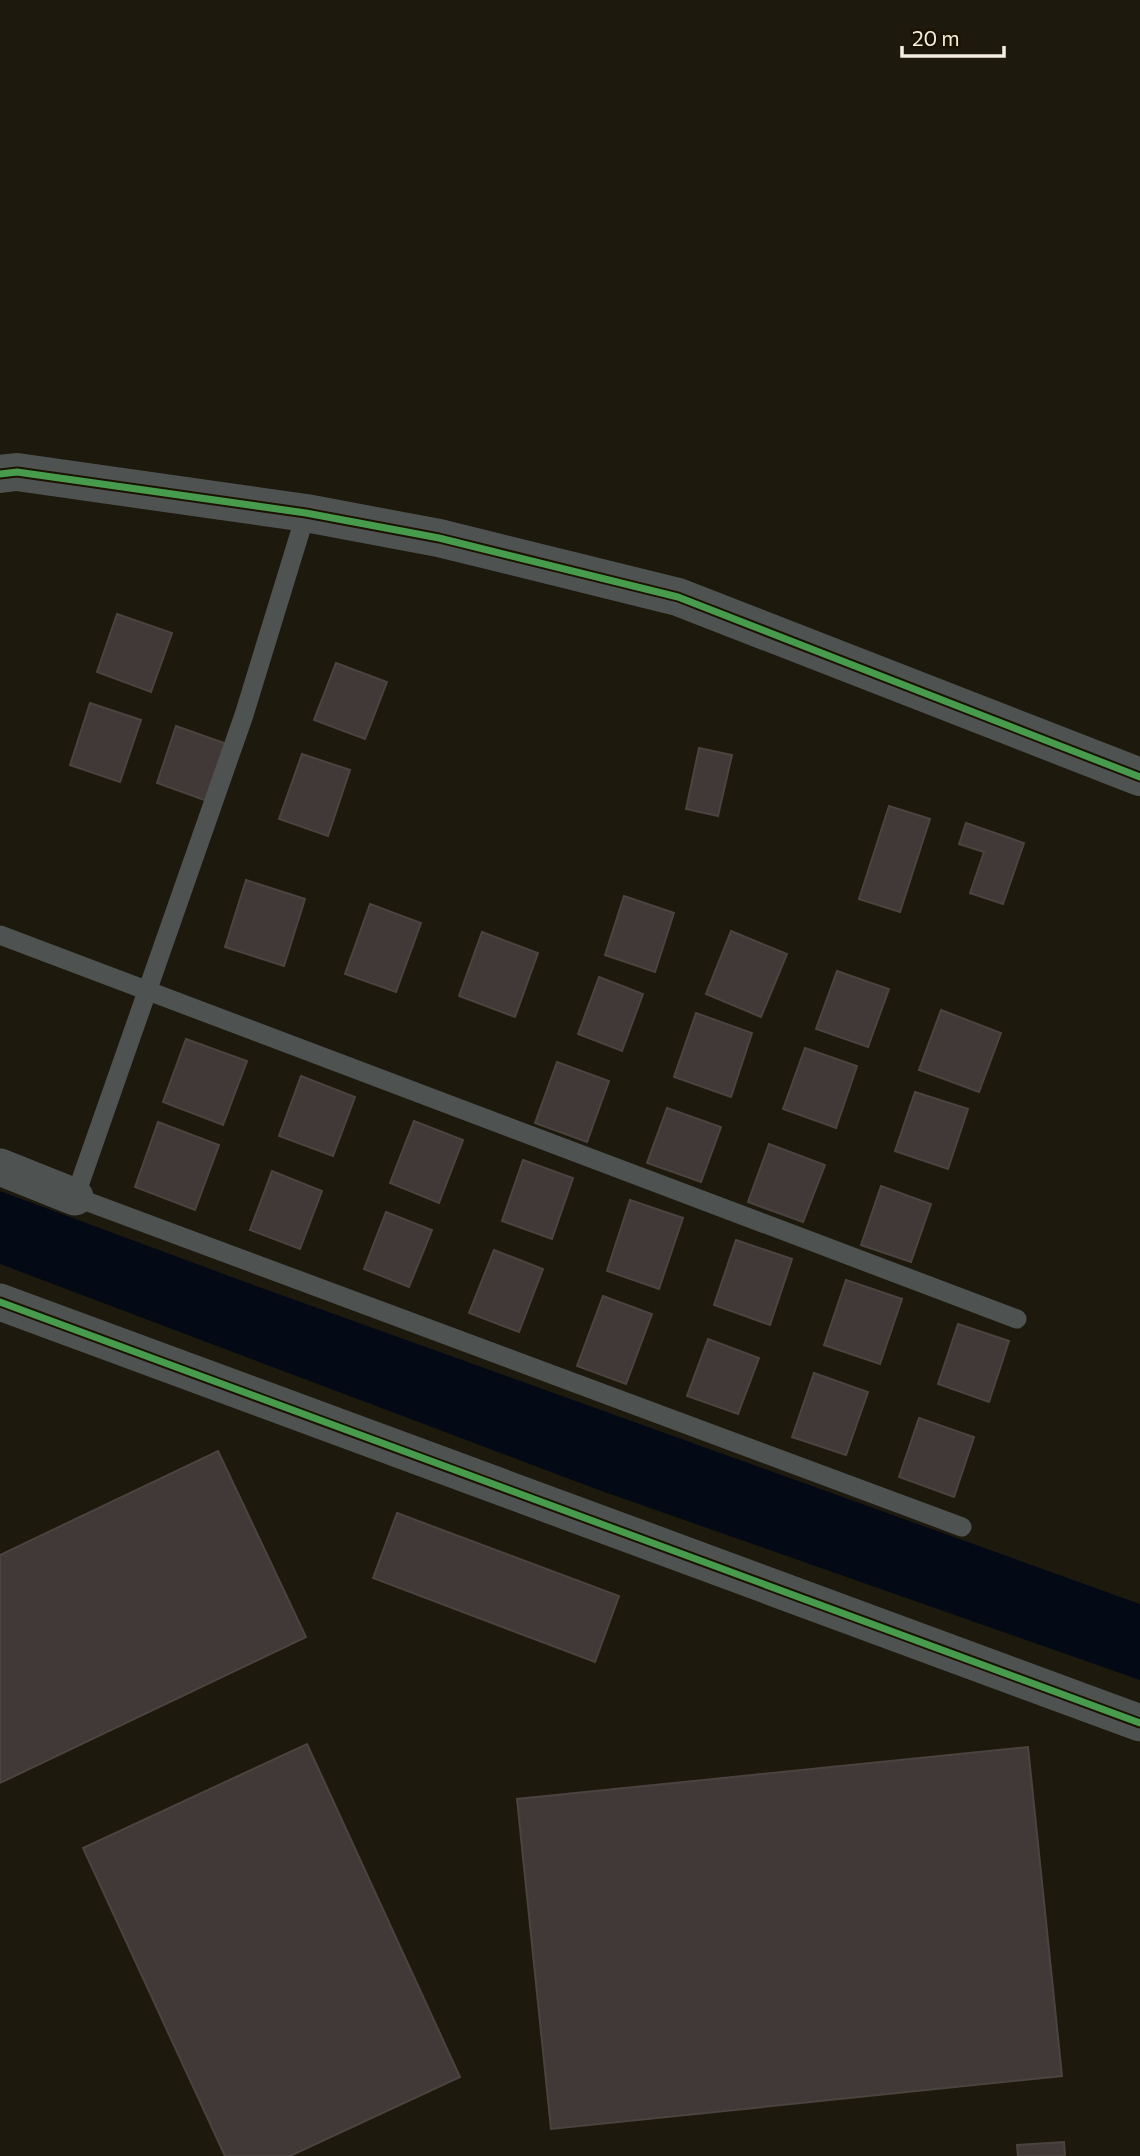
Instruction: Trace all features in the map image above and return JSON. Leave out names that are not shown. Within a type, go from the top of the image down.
[{"type":"street","points":[[0,474],[17,472],[306,513],[439,538],[678,597],[1140,777]]},
{"type":"street","points":[[0,1167],[75,1197]]},
{"type":"street","points":[[0,1302],[1140,1723]]},
{"type":"lane","points":[[306,513],[244,715],[75,1197],[962,1527]]},
{"type":"lane","points":[[0,935],[1017,1319]]},
{"type":"shaded area","points":[[0,1191],[1140,1604],[1140,1680],[596,1489],[0,1264]]},
{"type":"building","points":[[117,614],[172,633],[151,692],[97,672]]},
{"type":"building","points":[[336,663],[387,682],[365,739],[314,720]]},
{"type":"building","points":[[90,703],[141,720],[120,782],[70,765]]},
{"type":"building","points":[[176,726],[227,744],[207,801],[157,783]]},
{"type":"building","points":[[699,748],[732,755],[718,816],[686,809]]},
{"type":"building","points":[[302,754],[350,770],[328,836],[279,819]]},
{"type":"building","points":[[889,806],[930,819],[900,912],[859,899]]},
{"type":"building","points":[[966,823],[1024,843],[1003,904],[970,893],[984,852],[959,844]]},
{"type":"building","points":[[246,880],[305,899],[284,966],[225,947]]},
{"type":"building","points":[[624,896],[674,913],[655,972],[605,955]]},
{"type":"building","points":[[370,904],[421,923],[396,992],[345,974]]},
{"type":"building","points":[[731,931],[787,954],[761,1017],[706,994]]},
{"type":"building","points":[[482,932],[538,953],[515,1017],[459,996]]},
{"type":"building","points":[[837,971],[889,989],[868,1047],[816,1029]]},
{"type":"building","points":[[599,977],[643,994],[622,1051],[578,1034]]},
{"type":"building","points":[[941,1010],[1001,1033],[979,1092],[919,1070]]},
{"type":"building","points":[[696,1013],[752,1033],[731,1097],[674,1077]]},
{"type":"building","points":[[186,1039],[247,1061],[223,1125],[163,1102]]},
{"type":"building","points":[[805,1048],[857,1066],[836,1128],[783,1109]]},
{"type":"building","points":[[557,1062],[609,1081],[587,1142],[535,1123]]},
{"type":"building","points":[[301,1076],[355,1097],[333,1156],[279,1136]]},
{"type":"building","points":[[915,1092],[968,1109],[948,1169],[895,1151]]},
{"type":"building","points":[[667,1108],[721,1127],[701,1182],[647,1163]]},
{"type":"building","points":[[414,1121],[463,1140],[439,1203],[390,1183]]},
{"type":"building","points":[[158,1122],[219,1145],[195,1210],[135,1187]]},
{"type":"building","points":[[769,1144],[825,1165],[803,1222],[748,1202]]},
{"type":"building","points":[[523,1160],[573,1178],[552,1239],[502,1221]]},
{"type":"building","points":[[272,1171],[322,1191],[300,1249],[250,1230]]},
{"type":"building","points":[[881,1186],[931,1204],[911,1262],[861,1245]]},
{"type":"building","points":[[630,1200],[683,1218],[659,1289],[607,1271]]},
{"type":"building","points":[[386,1212],[432,1230],[409,1287],[364,1269]]},
{"type":"building","points":[[736,1240],[792,1259],[770,1325],[714,1305]]},
{"type":"building","points":[[494,1250],[543,1269],[519,1332],[469,1313]]},
{"type":"building","points":[[846,1280],[902,1299],[880,1364],[824,1345]]},
{"type":"building","points":[[603,1296],[652,1314],[626,1384],[577,1366]]},
{"type":"building","points":[[958,1324],[1009,1341],[989,1402],[938,1384]]},
{"type":"building","points":[[708,1339],[759,1358],[738,1414],[687,1396]]},
{"type":"building","points":[[814,1373],[868,1392],[846,1455],[792,1437]]},
{"type":"building","points":[[919,1418],[974,1437],[954,1497],[899,1477]]},
{"type":"building","points":[[218,1451],[306,1637],[0,1783],[0,1555]]},
{"type":"building","points":[[397,1513],[619,1596],[595,1662],[373,1578]]},
{"type":"building","points":[[307,1744],[460,2077],[290,2156],[225,2156],[83,1848]]},
{"type":"building","points":[[1028,1747],[1062,2076],[551,2129],[517,1799]]},
{"type":"building","points":[[1064,2142],[1065,2156],[1018,2156],[1017,2145]]},
{"type":"cycle path","points":[[0,474],[17,472],[306,513],[439,538],[678,597],[1140,777]]},
{"type":"cycle path","points":[[0,1302],[1140,1723]]}]
